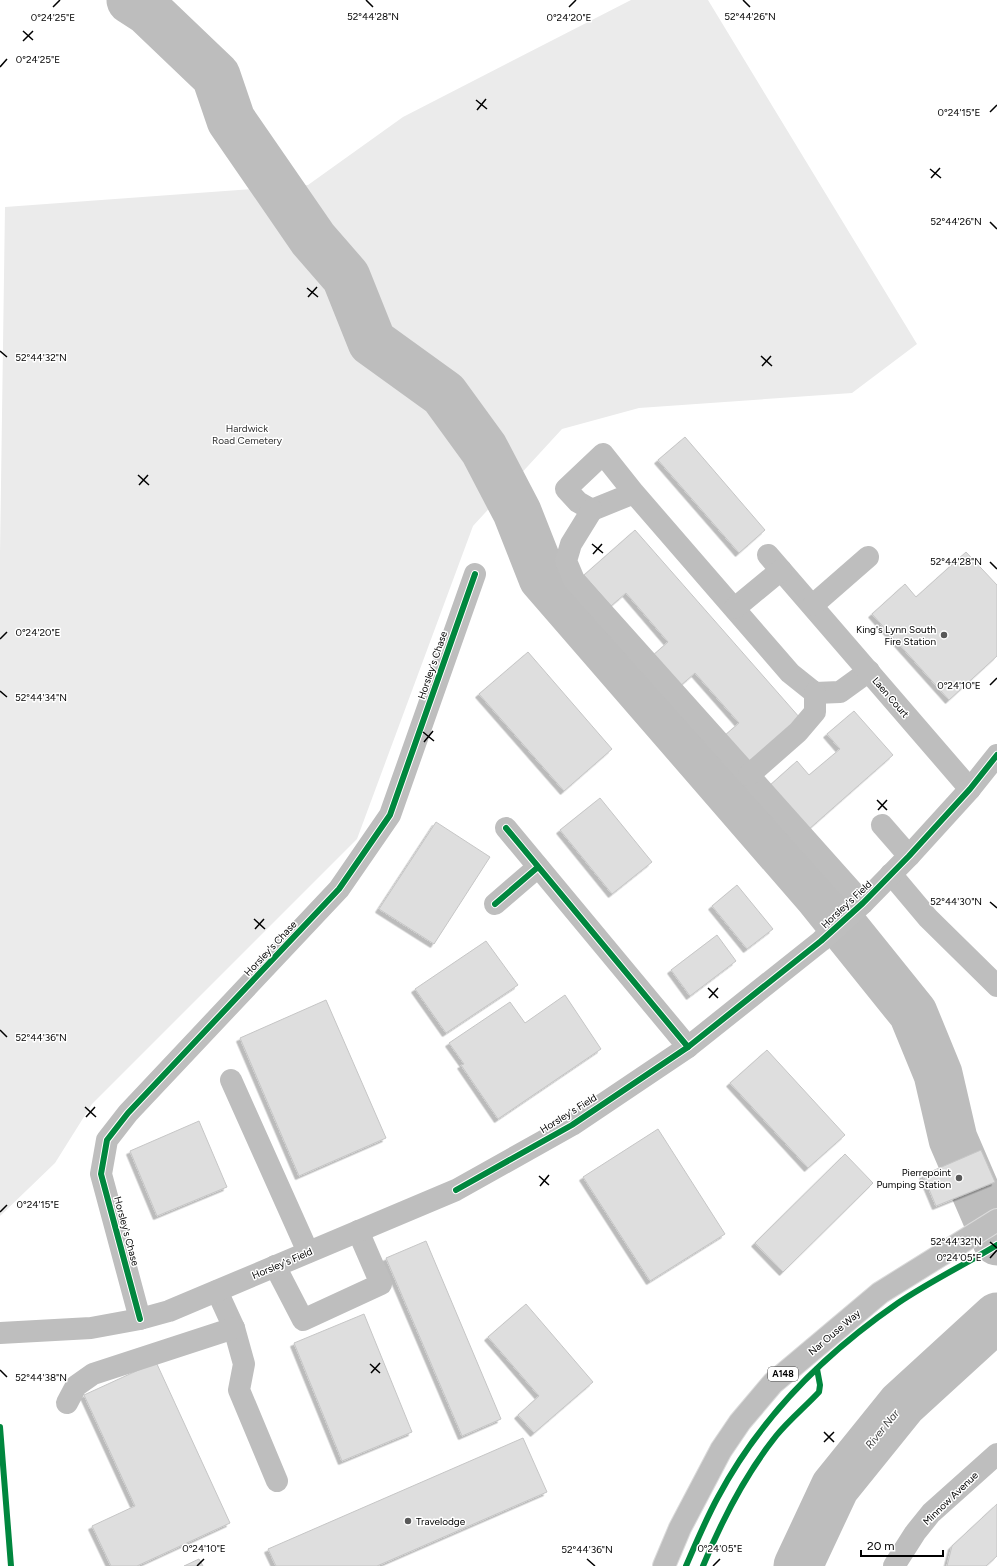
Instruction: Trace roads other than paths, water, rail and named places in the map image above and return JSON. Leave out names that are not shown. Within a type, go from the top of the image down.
[{"type":"street","points":[[592,510],[578,502],[566,489],[603,454],[634,493],[790,673],[816,693],[840,692],[869,671]]},
{"type":"street","points":[[634,493],[592,510],[571,544],[566,561],[574,580],[749,776],[859,907]]},
{"type":"street","points":[[813,605],[868,557]]},
{"type":"street","name":"Laen Court","points":[[735,608],[775,562],[970,789]]},
{"type":"street","name":"Horsley's Chase","points":[[140,1319],[101,1174],[107,1140],[128,1113],[340,889],[390,814],[475,574]]},
{"type":"street","points":[[749,776],[798,732],[815,712],[816,693]]},
{"type":"street","name":"Horsley's Field","points":[[0,1333],[91,1328],[140,1319],[169,1311],[462,1186],[572,1125],[688,1047],[821,941],[859,907],[909,856],[970,789],[997,754]]},
{"type":"street","points":[[882,825],[909,856]]},
{"type":"street","points":[[506,828],[688,1047]]},
{"type":"street","points":[[496,904],[538,867]]},
{"type":"street","points":[[891,874],[928,918],[997,986]]},
{"type":"street","points":[[231,1080],[308,1252]]},
{"type":"street","name":"Nar Ouse Way","points":[[664,1566],[680,1528],[721,1450],[740,1422],[773,1383],[880,1293],[997,1220]]},
{"type":"street","points":[[275,1266],[303,1320],[381,1284],[358,1231]]},
{"type":"street","points":[[217,1291],[234,1328],[244,1364],[239,1390],[277,1481]]},
{"type":"street","points":[[67,1403],[76,1386],[93,1374],[234,1328]]},
{"type":"street","name":"Minnow Avenue","points":[[894,1566],[915,1533],[931,1513],[996,1458]]},
{"type":"waterway","points":[[131,0],[148,11],[216,76],[231,120],[313,239],[346,277],[372,342],[444,394],[484,449],[517,512],[543,578],[818,895],[913,1013],[938,1074],[953,1139],[997,1241]]},
{"type":"waterway","name":"River Nar","points":[[798,1566],[835,1487],[902,1404],[997,1317]]},
{"type":"place","name":"King's Lynn South Fire Station","points":[[944,635]]},
{"type":"place","name":"Pierrepoint Pumping Station","points":[[959,1178]]},
{"type":"place","name":"Travelodge","points":[[408,1521]]},
{"type":"park label","name":"Hardwick Road Cemetery","points":[[247,434]]}]
